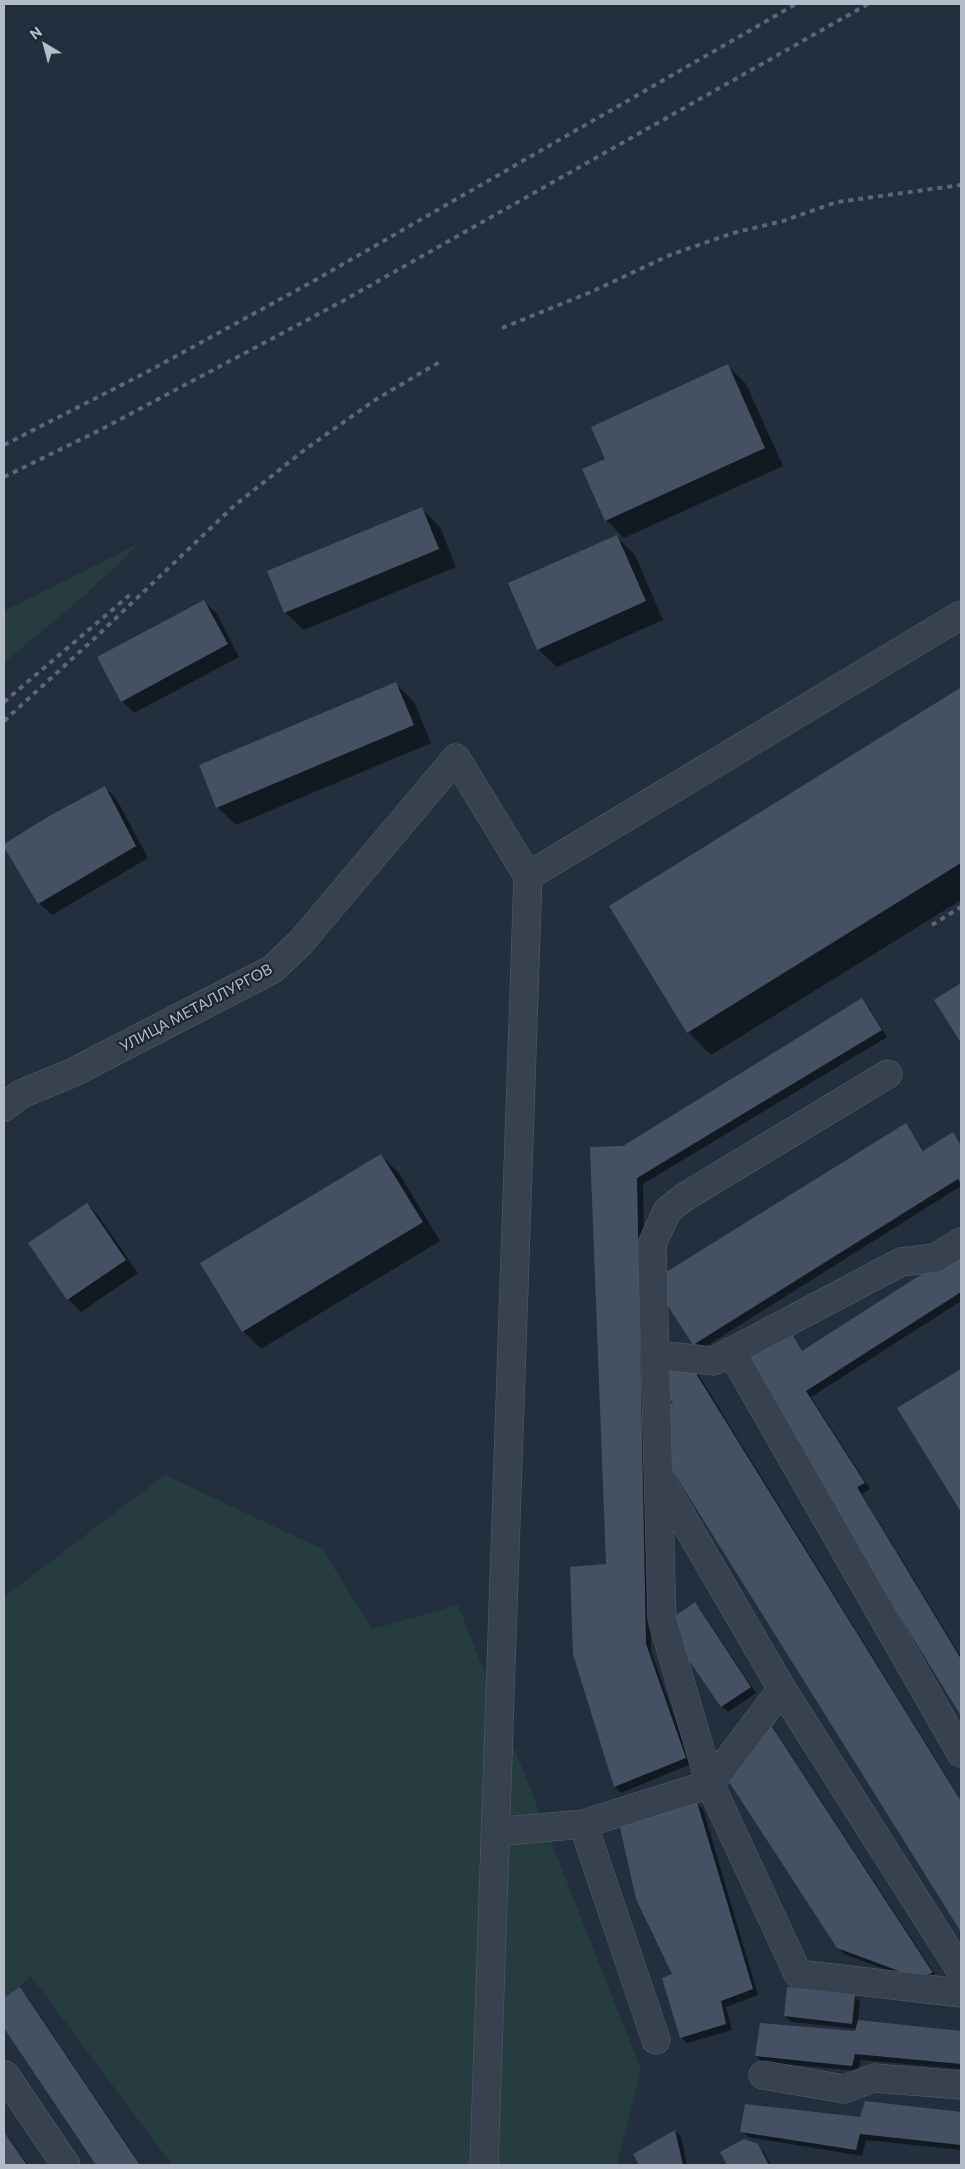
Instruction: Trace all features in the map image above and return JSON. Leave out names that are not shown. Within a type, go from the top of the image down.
[{"type":"street","points":[[484,2165],[528,876],[961,615]]},
{"type":"street","name":"УЛИЦА МЕТАЛЛУРГОВ","points":[[9,1096],[72,1073],[273,969],[308,935],[456,758],[528,876]]},
{"type":"street","points":[[888,1074],[683,1198],[667,1211],[652,1244],[662,1620],[710,1784],[798,1974],[961,1993]]},
{"type":"street","points":[[656,1355],[714,1361],[901,1262],[935,1258],[961,1242]]},
{"type":"street","points":[[731,1351],[961,1752]]},
{"type":"street","points":[[658,1475],[782,1689],[961,1971]]},
{"type":"street","points":[[495,1832],[583,1824],[710,1784],[782,1689]]},
{"type":"street","points":[[583,1824],[656,2040]]},
{"type":"street","points":[[4,2076],[66,2165]]},
{"type":"street","points":[[763,2076],[844,2089],[874,2078],[961,2085]]},
{"type":"green space","points":[[140,543],[86,594],[4,663],[4,611]]},
{"type":"green space","points":[[165,1475],[322,1549],[372,1629],[458,1605],[641,2070],[617,2165],[172,2165],[31,1976],[4,2001],[4,1597]]},
{"type":"building","points":[[728,364],[765,448],[605,521],[582,469],[605,459],[591,427]]},
{"type":"building","points":[[422,507],[439,549],[284,613],[267,571]]},
{"type":"building","points":[[617,535],[646,601],[537,650],[508,583]]},
{"type":"building","points":[[204,600],[228,644],[121,702],[97,657]]},
{"type":"building","points":[[396,682],[414,725],[216,808],[199,765]]},
{"type":"building","points":[[960,688],[961,863],[687,1033],[609,906]]},
{"type":"building","points":[[105,786],[136,846],[38,904],[4,844],[51,815]]},
{"type":"building","points":[[961,983],[961,1043],[934,1000]]},
{"type":"building","points":[[862,998],[882,1030],[637,1178],[646,1644],[686,1758],[614,1787],[573,1654],[570,1567],[606,1564],[590,1147],[623,1146]]},
{"type":"building","points":[[906,1123],[923,1151],[953,1132],[961,1145],[961,1184],[958,1179],[693,1345],[668,1306],[663,1274]]},
{"type":"building","points":[[381,1154],[423,1222],[242,1332],[200,1263]]},
{"type":"building","points":[[87,1203],[126,1260],[67,1300],[28,1243]]},
{"type":"building","points":[[961,1249],[961,1292],[806,1391],[865,1483],[857,1487],[961,1659],[961,1716],[742,1360],[789,1329],[802,1351]]},
{"type":"building","points":[[687,1359],[961,1801],[961,1932],[642,1422],[673,1403],[658,1379]]},
{"type":"building","points":[[961,1369],[961,1512],[897,1408]]},
{"type":"building","points":[[695,1602],[751,1687],[721,1707],[664,1624]]},
{"type":"building","points":[[767,1719],[933,1973],[915,1977],[837,1948],[711,1754]]},
{"type":"building","points":[[697,1802],[753,1989],[721,2001],[726,2024],[680,2038],[662,1978],[672,1974],[636,1899],[619,1823]]},
{"type":"building","points":[[20,1987],[140,2165],[96,2165],[4,2028],[4,1998]]},
{"type":"building","points":[[787,1987],[855,1995],[852,2024],[784,2016]]},
{"type":"building","points":[[858,2020],[961,2031],[961,2064],[855,2054],[852,2066],[755,2056],[760,2023],[855,2031]]},
{"type":"building","points":[[865,2101],[961,2112],[961,2145],[860,2134],[856,2150],[740,2132],[745,2104],[860,2117]]},
{"type":"building","points":[[675,2130],[683,2165],[639,2165],[633,2154]]},
{"type":"building","points":[[4,2132],[27,2165],[4,2165]]},
{"type":"building","points":[[744,2139],[758,2144],[769,2165],[727,2165],[720,2152]]},
{"type":"railway","points":[[4,445],[147,372],[319,278],[796,4]]},
{"type":"railway","points":[[4,477],[100,430],[341,302],[868,4]]},
{"type":"railway","points":[[502,328],[591,292],[670,255],[733,233],[783,221],[837,202],[961,185]]},
{"type":"railway","points":[[4,721],[235,505],[307,448],[375,400],[443,360]]},
{"type":"railway","points":[[4,702],[132,593]]},
{"type":"railway","points":[[932,925],[961,907]]}]
